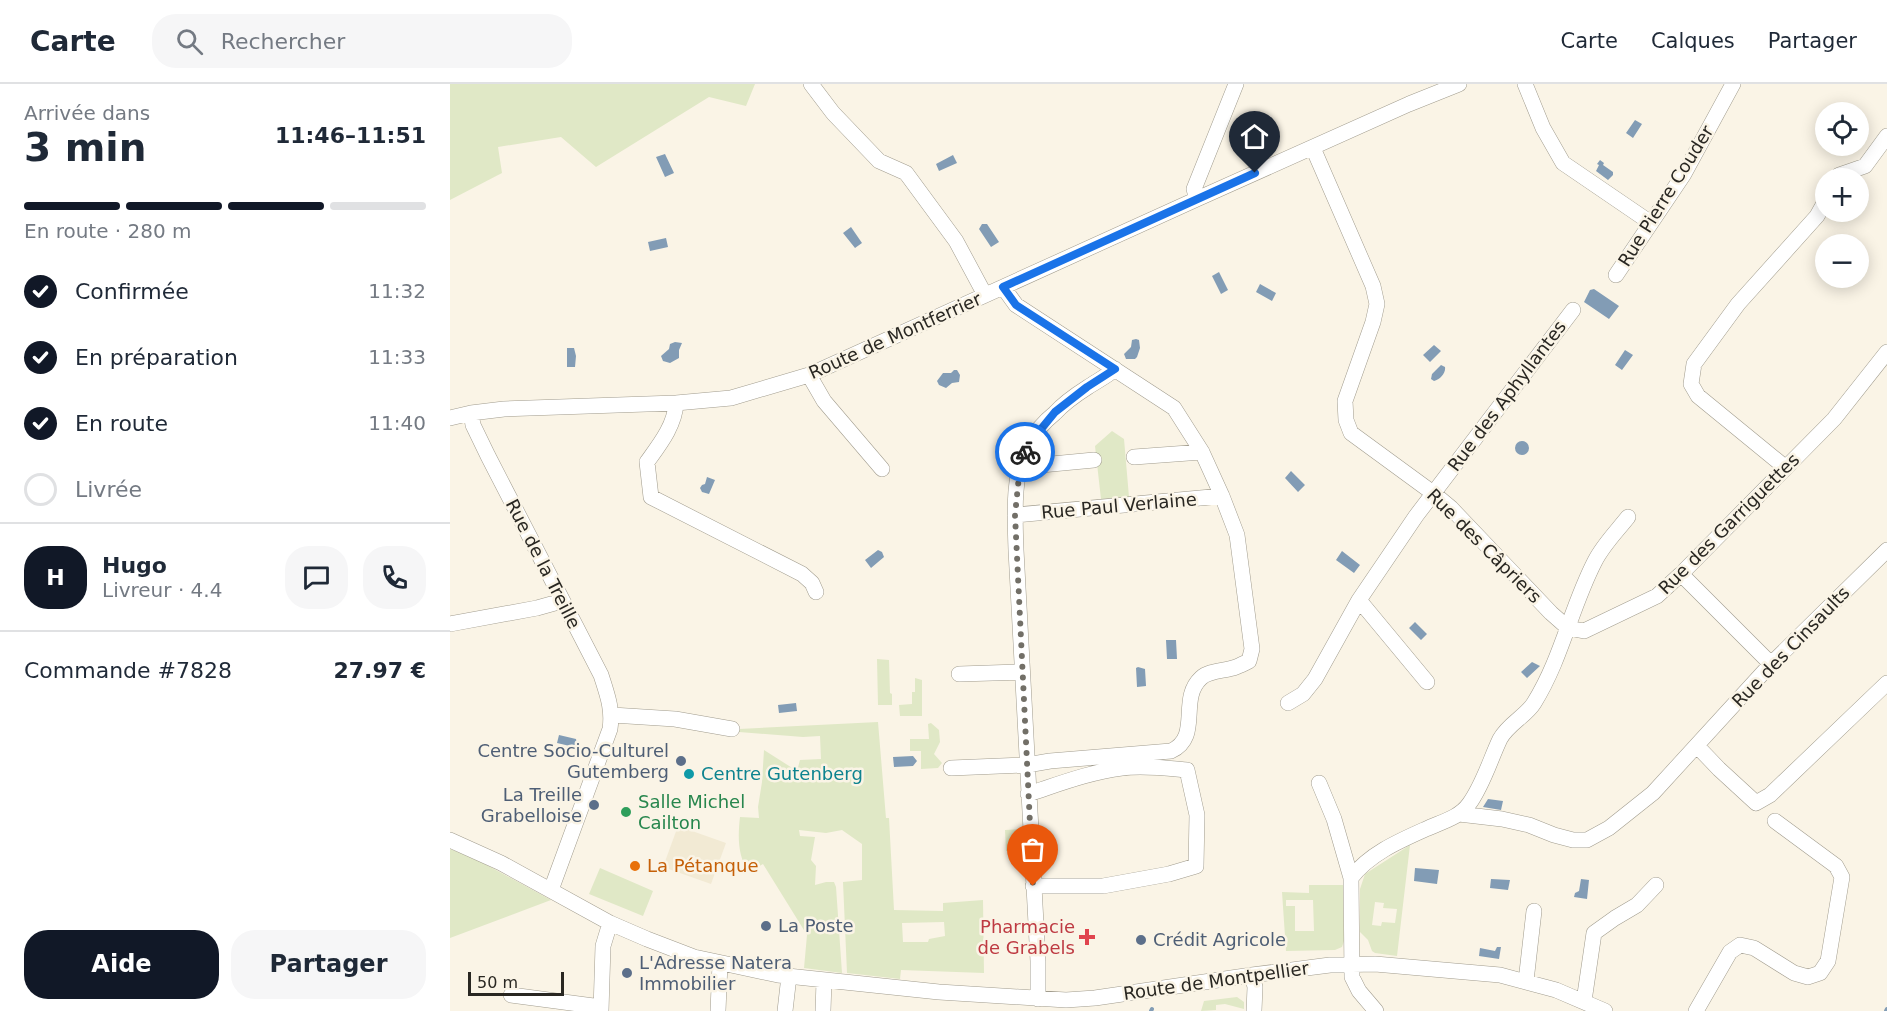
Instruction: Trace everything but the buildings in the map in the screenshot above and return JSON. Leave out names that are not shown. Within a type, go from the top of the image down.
[{"type":"street","points":[[1197,199],[1194,189],[1236,84]]},
{"type":"street","name":"Route de Montferrier","points":[[450,418],[471,413],[516,409],[676,403],[731,398],[809,375],[1409,104],[1459,84]]},
{"type":"street","points":[[1526,84],[1543,128],[1563,163],[1652,223]]},
{"type":"street","name":"Rue Pierre Couder","points":[[1616,275],[1684,174],[1733,84]]},
{"type":"street","points":[[813,85],[833,113],[879,161],[906,173],[956,241],[985,295]]},
{"type":"street","points":[[1859,168],[1865,166],[1887,136]]},
{"type":"street","name":"Rue des Câpriers","points":[[1313,148],[1373,286],[1377,304],[1373,322],[1345,401],[1346,420],[1351,433],[1433,492],[1551,614],[1568,628]]},
{"type":"street","points":[[1786,468],[1698,396],[1690,384],[1694,364],[1738,304],[1815,218]]},
{"type":"street","points":[[951,768],[1027,765],[1171,751],[1180,747],[1186,738],[1193,687],[1203,675],[1237,667],[1249,661],[1252,649],[1237,535],[1202,452],[1174,408],[1016,305],[1003,287]]},
{"type":"street","name":"Rue des Aphyllantes","points":[[1288,703],[1303,694],[1315,679],[1359,600],[1433,492],[1572,310]]},
{"type":"street","name":"Rue des Garriguettes","points":[[1568,628],[1584,631],[1657,596],[1834,418],[1887,352]]},
{"type":"street","points":[[1087,387],[1096,374],[1097,358]]},
{"type":"street","points":[[1038,999],[1038,961],[1015,515],[1020,466],[1028,445],[1055,412],[1115,369]]},
{"type":"street","points":[[809,375],[824,401],[882,469]]},
{"type":"street","points":[[676,403],[676,409],[665,436],[647,462],[651,497],[802,574],[812,583],[816,592]]},
{"type":"street","name":"Rue de la Treille","points":[[471,413],[473,424],[488,456],[601,675],[612,715],[610,729],[551,890]]},
{"type":"street","points":[[1134,457],[1202,452]]},
{"type":"street","points":[[1020,466],[1094,460]]},
{"type":"street","name":"Rue Paul Verlaine","points":[[1015,515],[1222,496]]},
{"type":"street","points":[[1351,878],[1361,866],[1379,853],[1459,814],[1469,805],[1502,736],[1533,704],[1559,654],[1574,609],[1595,559],[1628,517]]},
{"type":"street","name":"Rue des Cinsaults","points":[[1459,814],[1502,819],[1529,825],[1563,837],[1587,840],[1609,828],[1653,793],[1771,664],[1887,550]]},
{"type":"street","points":[[1681,574],[1771,664]]},
{"type":"street","points":[[1359,600],[1427,682]]},
{"type":"street","points":[[450,624],[537,608],[562,601]]},
{"type":"street","points":[[959,674],[1022,672]]},
{"type":"street","points":[[1697,746],[1756,804],[1770,795],[1887,683]]},
{"type":"street","points":[[612,715],[675,719],[732,729]]},
{"type":"street","points":[[1028,794],[1070,779],[1122,768],[1160,767],[1187,770],[1197,815],[1196,866],[1169,874],[1103,886],[1033,886]]},
{"type":"street","points":[[1319,783],[1334,819],[1351,878],[1354,982],[1376,1011]]},
{"type":"street","points":[[1696,1011],[1730,952],[1740,945],[1754,948],[1794,973],[1808,977],[1820,972],[1828,961],[1842,877],[1836,866],[1775,821]]},
{"type":"street","name":"Route de Montpellier","points":[[450,840],[501,863],[610,923],[657,943],[694,957],[789,976],[1038,999],[1065,1005],[1095,998],[1252,975],[1352,964],[1500,975],[1526,981],[1584,1001],[1605,1011]]},
{"type":"street","points":[[1584,1001],[1594,933],[1637,905],[1656,885]]},
{"type":"street","points":[[1526,981],[1534,910]]},
{"type":"street","points":[[510,995],[601,1009],[603,946],[610,923]]},
{"type":"street","points":[[718,1011],[720,963]]},
{"type":"street","points":[[1252,975],[1255,987],[1254,1011]]},
{"type":"street","points":[[785,1011],[789,976]]},
{"type":"street","points":[[823,1011],[824,981]]},
{"type":"shaded area","points":[[678,826],[726,843],[711,884],[663,867]]},
{"type":"green space","points":[[450,84],[755,84],[746,106],[709,97],[596,167],[561,137],[498,147],[502,173],[450,200]]},
{"type":"green space","points":[[1112,431],[1124,439],[1129,497],[1101,499],[1095,446]]},
{"type":"green space","points":[[877,659],[889,660],[892,705],[878,705]]},
{"type":"green space","points":[[915,678],[922,680],[922,716],[900,716],[899,705],[912,704]]},
{"type":"green space","points":[[878,722],[886,818],[889,818],[894,910],[943,911],[943,903],[983,900],[984,973],[901,970],[900,979],[847,973],[843,882],[862,880],[862,844],[842,830],[826,833],[799,830],[800,836],[815,837],[811,860],[816,866],[815,885],[834,882],[836,887],[842,973],[804,968],[807,935],[763,864],[749,872],[745,866],[739,845],[739,824],[740,817],[759,818],[758,807],[764,750],[797,771],[800,760],[821,759],[820,736],[803,737],[739,732],[739,729]],"holes":[[[944,922],[945,936],[929,939],[928,942],[903,942],[902,923]]]},
{"type":"green space","points":[[931,723],[939,730],[940,742],[934,754],[942,763],[938,768],[921,769],[921,751],[910,751],[910,739],[929,739],[928,724]]},
{"type":"green space","points":[[1022,829],[1022,850],[1006,851],[1005,830]]},
{"type":"green space","points":[[1410,845],[1397,956],[1375,953],[1368,940],[1360,932],[1360,889],[1365,874]],"holes":[[[1375,902],[1384,903],[1383,908],[1397,909],[1395,923],[1382,922],[1381,926],[1372,925]]]},
{"type":"green space","points":[[450,849],[474,858],[551,900],[450,938]]},
{"type":"green space","points":[[600,868],[653,891],[643,916],[589,894]]},
{"type":"green space","points":[[1309,885],[1343,885],[1344,941],[1342,947],[1335,950],[1286,951],[1282,892],[1309,893]],"holes":[[[1286,900],[1313,900],[1314,931],[1295,931],[1295,906],[1286,906]]]},
{"type":"green space","points":[[1237,997],[1244,1002],[1244,1009],[1225,1004],[1216,1005],[1216,1010],[1201,1011],[1204,1001]]},
{"type":"water","points":[[1635,120],[1642,124],[1633,138],[1626,133]]},
{"type":"water","points":[[1241,127],[1246,128],[1251,144],[1242,147],[1238,130]]},
{"type":"water","points":[[665,154],[674,173],[665,177],[656,157]]},
{"type":"water","points":[[953,155],[957,163],[939,171],[936,164]]},
{"type":"water","points":[[1600,160],[1613,172],[1608,180],[1596,171]]},
{"type":"water","points":[[982,224],[987,224],[999,242],[991,247],[979,229]]},
{"type":"water","points":[[851,227],[862,243],[855,248],[843,233]]},
{"type":"water","points":[[666,238],[668,247],[650,251],[648,242]]},
{"type":"water","points":[[1219,272],[1228,290],[1221,294],[1212,276]]},
{"type":"water","points":[[1260,284],[1276,293],[1272,301],[1256,292]]},
{"type":"water","points":[[1594,289],[1619,306],[1609,319],[1584,302],[1590,290]]},
{"type":"water","points":[[1132,340],[1139,340],[1140,348],[1137,357],[1126,359],[1124,354],[1131,347]]},
{"type":"water","points":[[682,343],[679,358],[670,363],[663,361],[661,356],[669,349],[670,344]]},
{"type":"water","points":[[1434,345],[1441,351],[1430,362],[1423,355]]},
{"type":"water","points":[[567,348],[574,348],[575,367],[567,367]]},
{"type":"water","points":[[1625,350],[1633,355],[1622,370],[1615,365]]},
{"type":"water","points":[[1441,365],[1445,367],[1445,372],[1434,381],[1431,379],[1432,374]]},
{"type":"water","points":[[957,370],[960,375],[959,382],[952,383],[946,388],[939,385],[937,381],[943,373],[951,373]]},
{"type":"water","points":[[1519,441],[1525,441],[1529,448],[1525,455],[1519,455],[1515,451],[1515,445]]},
{"type":"water","points":[[1291,471],[1305,485],[1298,492],[1285,478]]},
{"type":"water","points":[[707,477],[715,480],[709,494],[702,492],[700,488],[705,484]]},
{"type":"water","points":[[878,550],[884,557],[871,568],[865,560]]},
{"type":"water","points":[[1342,551],[1360,565],[1354,573],[1336,560]]},
{"type":"water","points":[[1415,622],[1427,634],[1421,640],[1409,628]]},
{"type":"water","points":[[1166,640],[1176,640],[1177,659],[1167,659]]},
{"type":"water","points":[[1532,662],[1540,666],[1527,678],[1521,672]]},
{"type":"water","points":[[1136,668],[1145,669],[1146,686],[1137,687]]},
{"type":"water","points":[[796,703],[797,711],[779,713],[778,705]]},
{"type":"water","points":[[559,735],[576,739],[577,744],[574,747],[557,743]]},
{"type":"water","points":[[913,756],[917,761],[913,766],[894,767],[893,757]]},
{"type":"water","points":[[1488,799],[1503,801],[1501,810],[1483,807]]},
{"type":"water","points":[[1415,868],[1439,870],[1437,884],[1414,881]]},
{"type":"water","points":[[1491,879],[1510,880],[1508,890],[1490,888]]},
{"type":"water","points":[[1581,879],[1589,880],[1587,899],[1574,897],[1579,891]]},
{"type":"water","points":[[1497,947],[1501,947],[1499,959],[1479,956],[1480,948],[1495,951]]},
{"type":"way so far","points":[[1025,452],[1020,466],[1015,515],[1033,886]]},
{"type":"place","name":"Centre Socio-Culturel Gutemberg","points":[[681,761]]},
{"type":"place","name":"Centre Gutenberg","points":[[689,774]]},
{"type":"place","name":"La Treille Grabelloise","points":[[594,805]]},
{"type":"place","name":"Salle Michel Cailton","points":[[626,812]]},
{"type":"place","name":"La Pétanque","points":[[635,866]]},
{"type":"place","name":"La Poste","points":[[766,926]]},
{"type":"place","name":"Pharmacie de Grabels","points":[[1087,937]]},
{"type":"place","name":"Crédit Agricole","points":[[1141,940]]},
{"type":"place","name":"L'Adresse Natera Immobilier","points":[[627,973]]},
{"type":"route","points":[[1025,452],[1055,412],[1115,369],[1016,305],[1003,287],[1255,173]]}]
